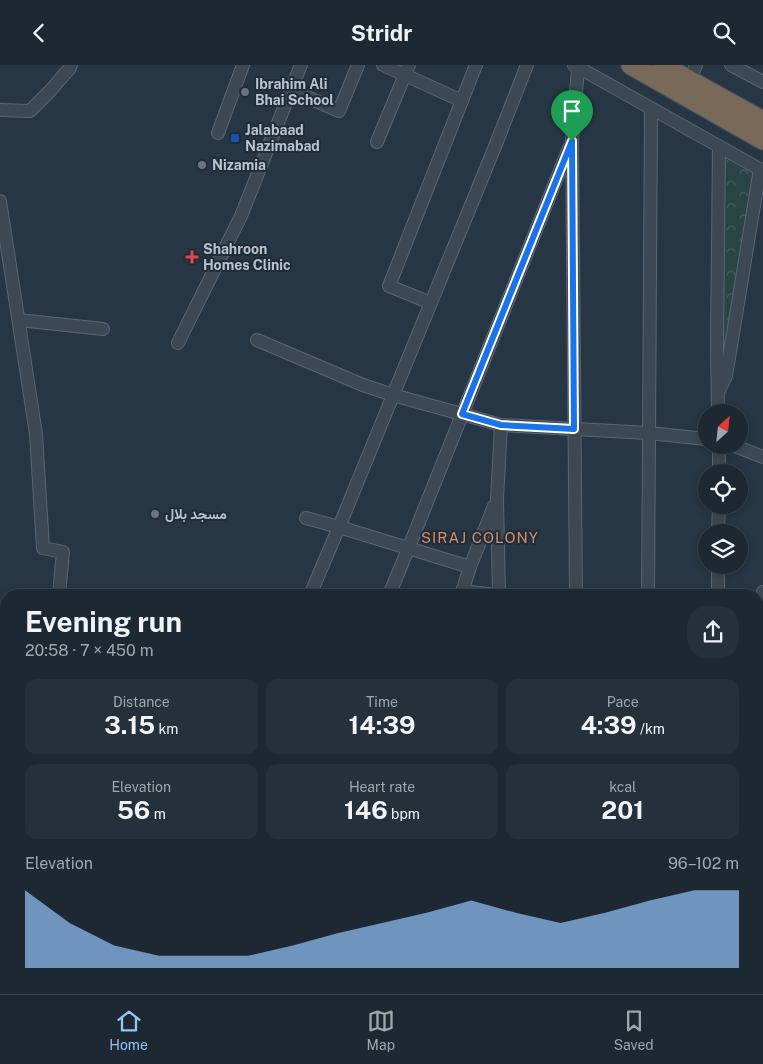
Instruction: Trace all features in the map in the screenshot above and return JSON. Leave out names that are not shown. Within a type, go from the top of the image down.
[{"type":"highway","points":[[631,65],[763,140]]},
{"type":"highway","points":[[662,65],[693,72],[763,120]]},
{"type":"street","points":[[0,109],[30,111],[50,91],[71,65]]},
{"type":"street","points":[[218,133],[243,65]]},
{"type":"street","points":[[178,343],[241,216],[301,65]]},
{"type":"street","points":[[291,90],[339,111],[358,65]]},
{"type":"street","points":[[383,65],[407,70],[462,101]]},
{"type":"street","points":[[431,303],[389,286],[476,65]]},
{"type":"street","points":[[313,589],[527,65]]},
{"type":"street","points":[[731,65],[763,82]]},
{"type":"street","points":[[576,589],[572,141],[577,66],[761,170],[726,375],[718,393]]},
{"type":"street","points":[[377,142],[407,70]]},
{"type":"street","points":[[648,589],[651,109]]},
{"type":"street","points":[[391,589],[572,141]]},
{"type":"street","points":[[718,404],[719,147]]},
{"type":"street","points":[[0,201],[36,435],[43,548],[63,551],[60,589]]},
{"type":"street","points":[[19,320],[103,329]]},
{"type":"street","points":[[257,340],[363,385],[501,425],[649,433],[698,438]]},
{"type":"street","points":[[498,589],[496,499],[501,425]]},
{"type":"street","points":[[748,451],[763,457]]},
{"type":"street","points":[[463,589],[496,499]]},
{"type":"street","points":[[306,518],[409,547],[470,567]]},
{"type":"street","points":[[718,574],[718,589]]},
{"type":"green space","points":[[723,155],[756,171],[727,359],[720,359]]},
{"type":"place","name":"Ibrahim Ali Bhai School","points":[[245,92]]},
{"type":"place","name":"Jalabaad Nazimabad","points":[[235,138]]},
{"type":"place","name":"Nizamia","points":[[202,165]]},
{"type":"place","name":"Shahroon Homes Clinic","points":[[192,257]]},
{"type":"place","name":"مسجد بلال","points":[[155,514]]},
{"type":"district","name":"SIRAJ COLONY","points":[[480,538]]},
{"type":"route","points":[[572,141],[574,429],[501,425],[462,414],[517,277],[572,141]]}]
